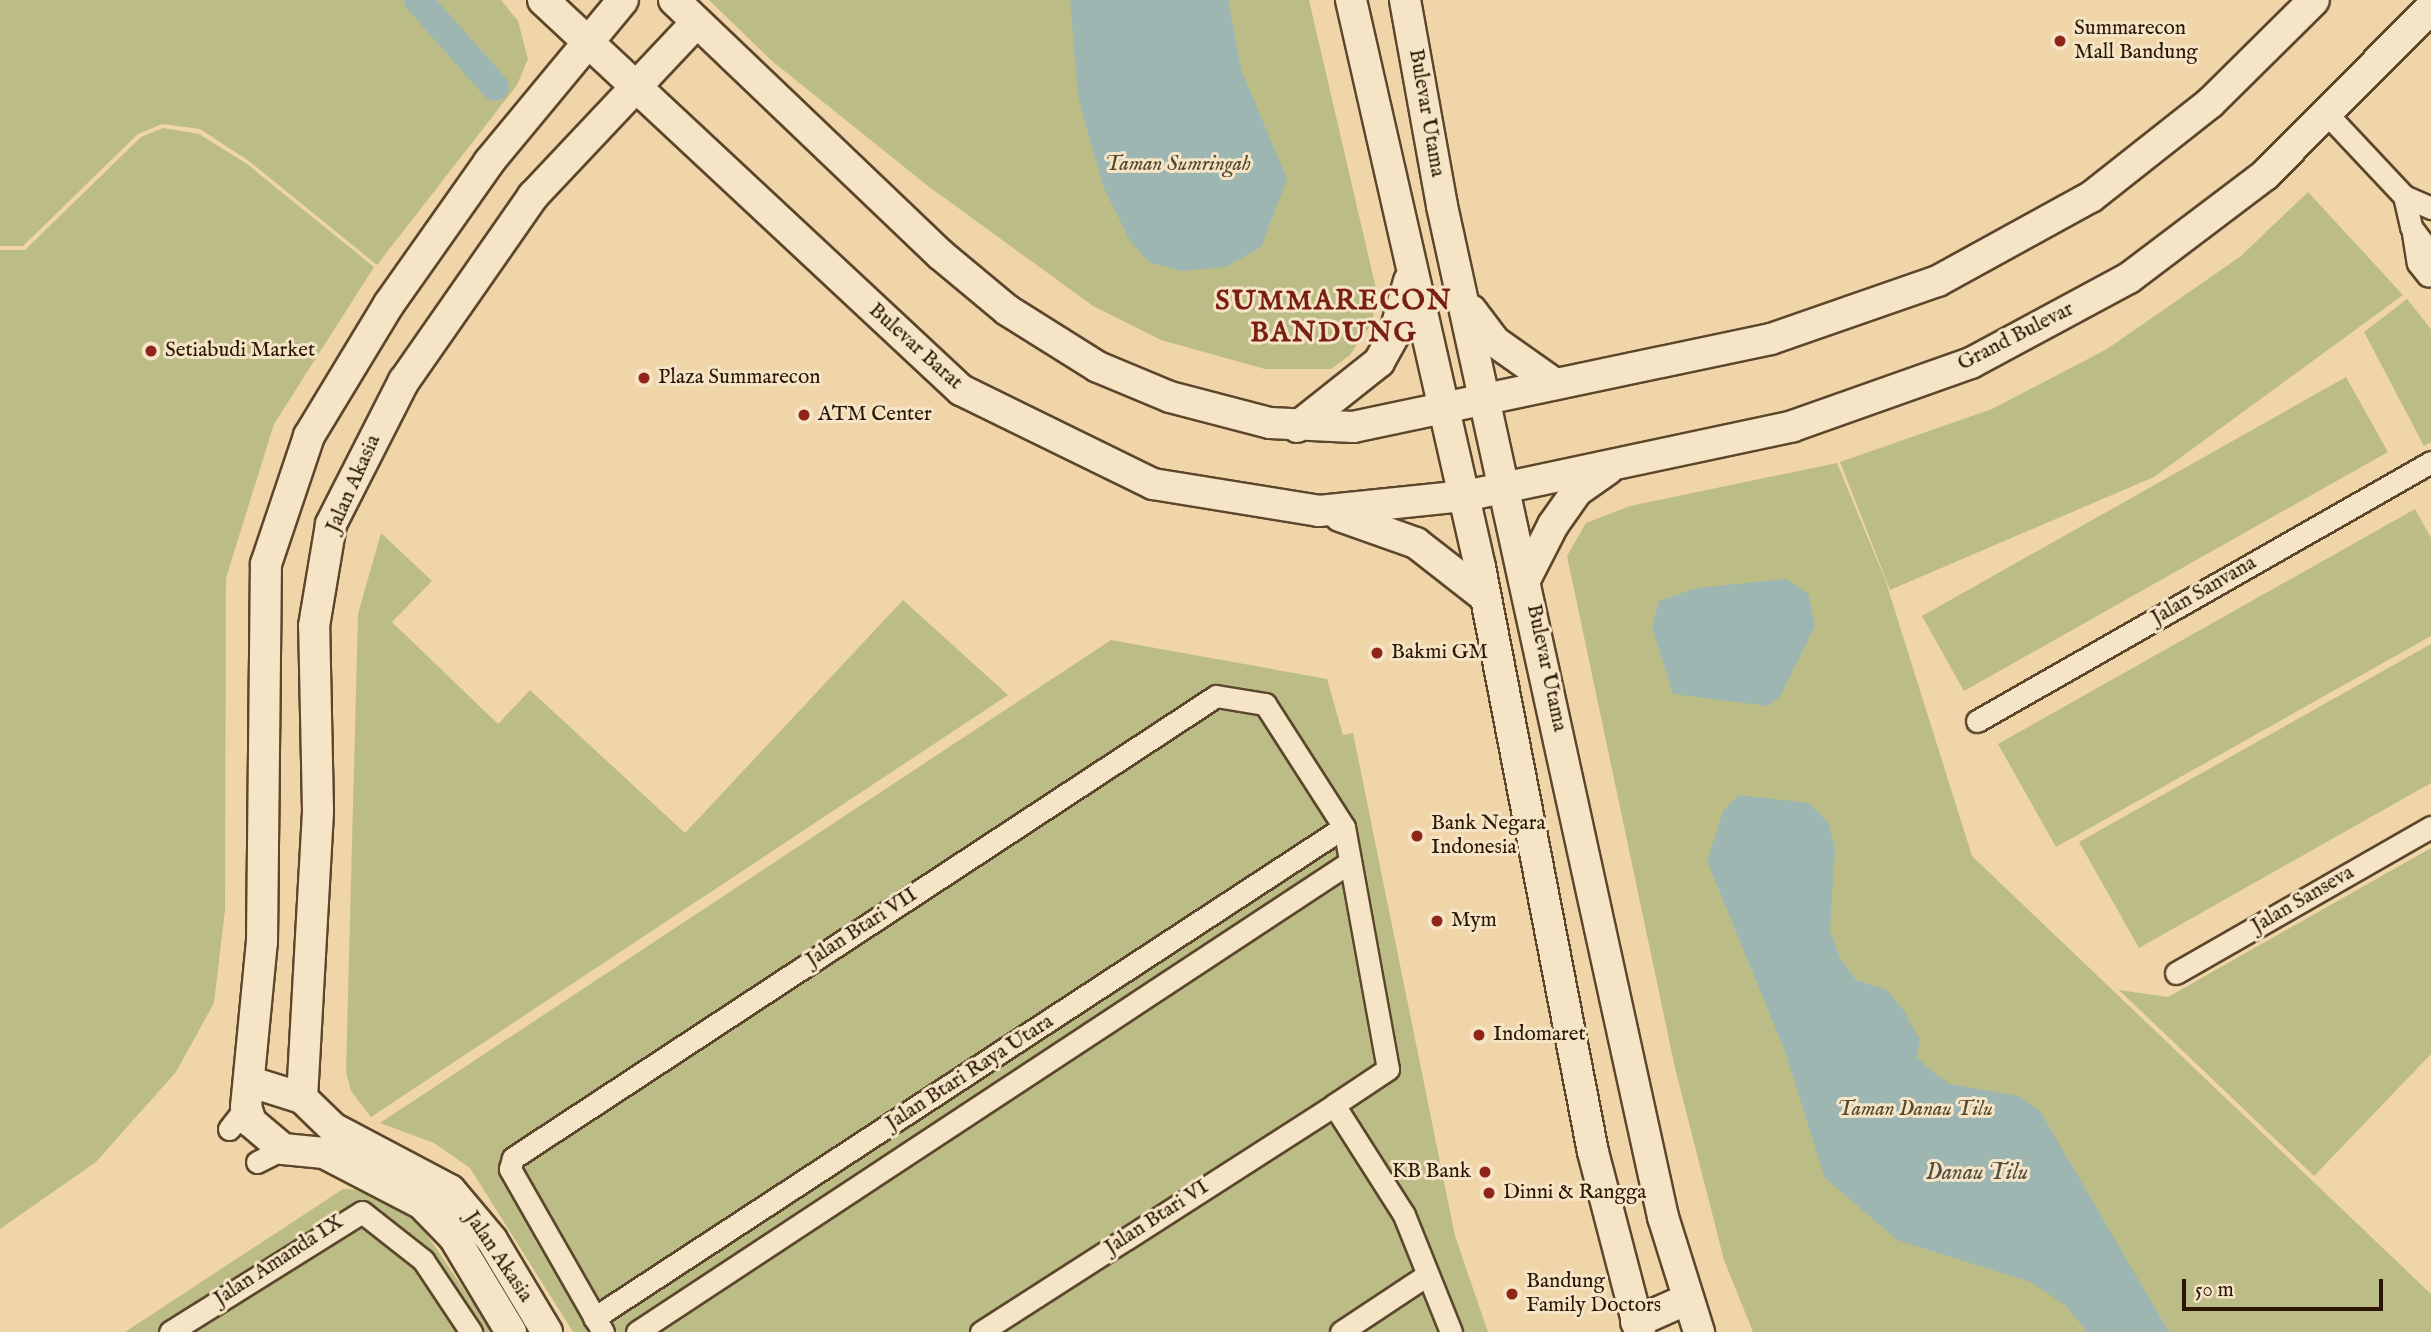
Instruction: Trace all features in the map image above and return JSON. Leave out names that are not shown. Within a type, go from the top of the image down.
[{"type":"street","name":"Bulevar Barat","points":[[543,0],[633,89],[961,390],[1153,484],[1319,511],[1465,496],[1506,487]]},
{"type":"street","points":[[242,1106],[262,942],[266,564],[309,436],[389,304],[489,162],[623,0]]},
{"type":"street","points":[[674,0],[1007,310],[1098,367],[1170,397],[1297,427],[1353,428],[1771,339],[1938,281],[2091,197],[2210,103],[2314,0]]},
{"type":"street","points":[[1351,0],[1411,274],[1465,496],[1593,1152],[1638,1327],[1688,1299]]},
{"type":"street","name":"Bulevar Utama","points":[[1405,0],[1464,302],[1527,576],[1663,1217],[1699,1332]]},
{"type":"street","name":"Grand Bulevar","points":[[1506,487],[1793,426],[1971,363],[2129,278],[2265,175],[2431,8]]},
{"type":"street","name":"Jalan Akasia","points":[[511,1332],[454,1237],[422,1204],[328,1140],[302,1098],[318,810],[314,626],[331,524],[404,381],[533,196],[696,23]]},
{"type":"street","points":[[2327,114],[2404,196],[2431,208]]},
{"type":"street","points":[[2404,196],[2418,263],[2428,276]]},
{"type":"street","points":[[2411,227],[2431,254]]},
{"type":"street","points":[[1297,427],[1379,362],[1394,335],[1411,274]]},
{"type":"street","points":[[1464,302],[1494,341],[1555,384]]},
{"type":"street","name":"Jalan Sanvana","points":[[1977,721],[2431,462]]},
{"type":"street","points":[[1527,576],[1577,491],[1612,466]]},
{"type":"street","points":[[1319,511],[1416,543],[1485,597]]},
{"type":"street","name":"Jalan Btari VII","points":[[599,1325],[509,1163],[1216,696],[1265,704],[1344,827]]},
{"type":"street","points":[[1344,827],[1350,862]]},
{"type":"street","name":"Jalan Btari Raya Utara","points":[[599,1325],[1344,827]]},
{"type":"street","name":"Jalan Sanseva","points":[[2176,973],[2431,827]]},
{"type":"street","name":"Jalan Btari Raya Utara","points":[[637,1332],[1350,862]]},
{"type":"street","name":"Jalan Btari VI","points":[[981,1332],[1388,1069],[1350,862]]},
{"type":"street","name":"Jalan Akasia","points":[[302,1098],[242,1106],[270,1156],[328,1140],[450,1190],[492,1240],[547,1332]]},
{"type":"street","points":[[1334,1105],[1404,1215],[1451,1332]]},
{"type":"street","name":"Jalan Amanda IX","points":[[170,1332],[353,1214],[365,1212],[423,1260],[471,1332]]},
{"type":"street","points":[[1341,1332],[1427,1275]]},
{"type":"green space","points":[[0,0],[501,0],[518,21],[528,59],[517,85],[377,265],[249,161],[200,129],[162,124],[138,134],[23,246],[0,246]]},
{"type":"green space","name":"Taman Sumringah","points":[[709,0],[1309,0],[1377,293],[1372,323],[1350,355],[1331,369],[1265,369],[1161,340],[1093,306],[928,186],[772,61]]},
{"type":"green space","points":[[163,128],[199,134],[247,164],[374,267],[274,424],[226,578],[225,910],[214,1003],[176,1072],[96,1162],[0,1229],[0,250],[25,250],[141,137]]},
{"type":"green space","points":[[2308,192],[2403,295],[2154,477],[1890,590],[1840,462],[1992,409],[2107,349],[2241,256]]},
{"type":"green space","points":[[2407,299],[2431,329],[2431,442],[2424,446],[2364,332]]},
{"type":"green space","points":[[2346,377],[2388,452],[1964,691],[1922,616]]},
{"type":"green space","name":"Taman Danau Tilu","points":[[1837,463],[1885,579],[1972,856],[2431,1294],[2431,1332],[1753,1332],[1724,1260],[1675,1068],[1567,556],[1586,523],[1630,506]]},
{"type":"green space","points":[[2415,509],[2431,538],[2431,636],[2056,847],[1998,744]]},
{"type":"green space","points":[[381,533],[432,581],[392,622],[498,724],[530,690],[685,833],[903,600],[1008,695],[371,1117],[351,1091],[346,1072],[358,614]]},
{"type":"green space","points":[[1111,640],[1327,679],[1343,735],[1353,733],[1455,1236],[1488,1332],[573,1332],[470,1168],[434,1143],[380,1123]]},
{"type":"green space","points":[[2431,644],[2431,783],[2139,948],[2079,842]]},
{"type":"green space","points":[[2431,848],[2431,1054],[2314,1176],[2119,990],[2168,997]]},
{"type":"green space","points":[[343,1189],[373,1190],[421,1226],[493,1332],[125,1332]]},
{"type":"water","points":[[1070,0],[1228,0],[1241,69],[1287,179],[1261,247],[1226,267],[1183,271],[1150,263],[1130,241],[1103,186],[1078,97]]},
{"type":"water","points":[[1786,579],[1808,593],[1815,626],[1780,696],[1768,706],[1673,694],[1652,627],[1659,601],[1697,588]]},
{"type":"water","name":"Danau Tilu","points":[[1739,795],[1809,803],[1828,822],[1835,848],[1830,930],[1840,958],[1856,980],[1887,990],[1904,1011],[1920,1040],[1917,1057],[1934,1073],[1950,1084],[2019,1096],[2040,1111],[2169,1332],[2087,1332],[2065,1305],[2031,1282],[1897,1240],[1825,1178],[1784,1049],[1707,861],[1723,811]]},
{"type":"waterway","points":[[418,0],[495,87]]},
{"type":"place","name":"Summarecon Mall Bandung","points":[[2060,41]]},
{"type":"place","name":"Setiabudi Market","points":[[151,351]]},
{"type":"place","name":"Plaza Summarecon","points":[[644,378]]},
{"type":"place","name":"ATM Center","points":[[804,415]]},
{"type":"place","name":"Bakmi GM","points":[[1377,653]]},
{"type":"place","name":"Bank Negara Indonesia","points":[[1417,836]]},
{"type":"place","name":"Mym","points":[[1437,921]]},
{"type":"place","name":"Indomaret","points":[[1479,1035]]},
{"type":"place","name":"KB Bank","points":[[1485,1172]]},
{"type":"place","name":"Dinni & Rangga","points":[[1489,1193]]},
{"type":"place","name":"Bandung Family Doctors","points":[[1512,1294]]},
{"type":"district","name":"SUMMARECON BANDUNG","points":[[1334,318]]}]
